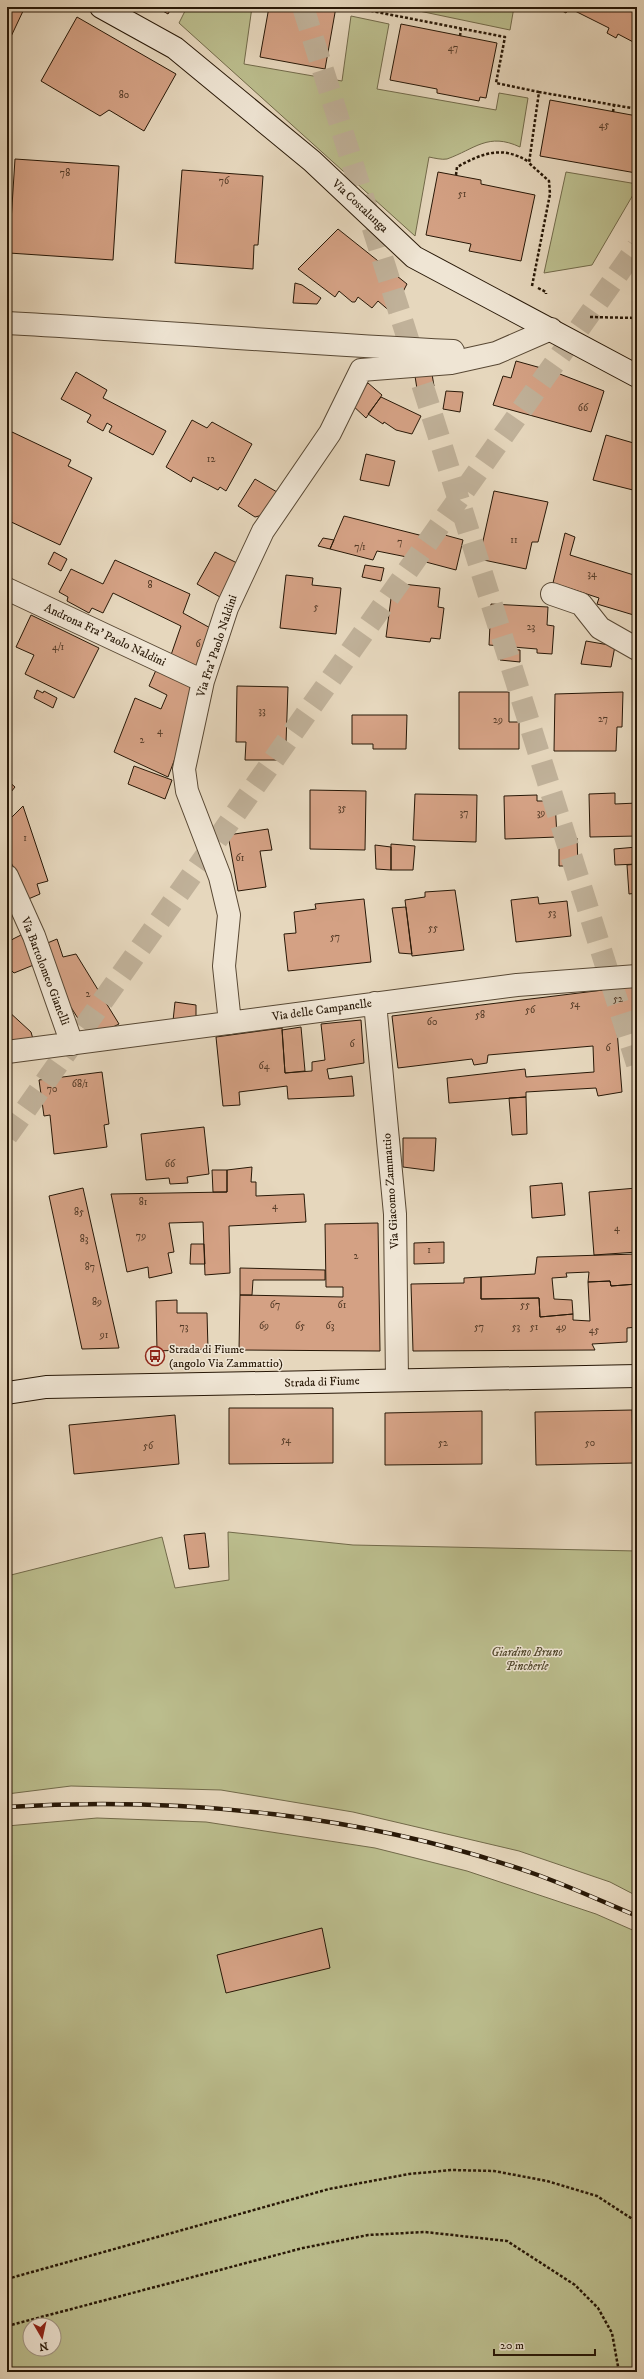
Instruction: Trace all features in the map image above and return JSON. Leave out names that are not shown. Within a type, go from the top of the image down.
[{"type":"street","name":"Via Costalunga","points":[[101,7],[175,48],[312,161],[414,257],[637,376]]},
{"type":"street","points":[[7,323],[135,330],[326,345],[496,353]]},
{"type":"street","name":"Via Fra' Paolo Naldini","points":[[230,1023],[224,966],[230,915],[220,877],[187,791],[184,769],[203,681],[227,608],[263,531],[330,434],[361,370],[451,363],[496,353],[542,324]]},
{"type":"street","name":"Androna Fra' Paolo Naldini","points":[[7,589],[203,681]]},
{"type":"street","points":[[552,594],[581,604],[600,628],[637,649]]},
{"type":"street","name":"Via Bartolomeo Gianelli","points":[[7,876],[34,936],[72,1044]]},
{"type":"street","name":"Via delle Campanelle","points":[[7,1052],[517,985],[637,976]]},
{"type":"street","name":"Via Giacomo Zammattio","points":[[374,1003],[395,1214],[397,1379]]},
{"type":"street","name":"Strada di Fiume","points":[[7,1393],[46,1387],[397,1379],[637,1376]]},
{"type":"path","points":[[351,7],[505,37],[496,83],[637,109]]},
{"type":"path","points":[[460,36],[461,29]]},
{"type":"path","points":[[529,162],[540,92]]},
{"type":"path","points":[[613,112],[614,105]]},
{"type":"path","points":[[456,175],[457,167],[482,155],[501,152],[516,154],[529,162],[549,181],[550,194],[530,285],[546,292],[542,324]]},
{"type":"path","points":[[7,2279],[329,2189],[409,2174],[452,2170],[494,2171],[547,2181],[597,2196],[637,2222]]},
{"type":"path","points":[[7,2326],[303,2248],[368,2235],[425,2232],[508,2242],[576,2284],[598,2308],[612,2333],[619,2372]]},
{"type":"green space","points":[[187,7],[252,7],[244,64],[342,81],[351,16],[389,24],[377,89],[496,110],[499,93],[528,98],[520,147],[499,141],[482,144],[447,159],[429,157],[415,236],[179,23]]},
{"type":"green space","points":[[400,7],[514,7],[510,30]]},
{"type":"green space","points":[[566,172],[637,184],[637,188],[592,265],[544,273]]},
{"type":"green space","name":"Giardino Bruno Pincherle","points":[[228,1532],[353,1545],[637,1551],[637,1896],[610,1882],[519,1851],[353,1812],[221,1790],[71,1786],[7,1794],[7,1576],[162,1537],[175,1588],[229,1580]]},
{"type":"green space","points":[[97,1818],[206,1822],[375,1848],[467,1871],[596,1914],[637,1932],[637,2372],[7,2372],[7,1826]]},
{"type":"building","points":[[7,7],[24,9],[7,45]]},
{"type":"building","points":[[156,7],[172,7],[168,14]]},
{"type":"building","points":[[269,7],[336,7],[325,69],[260,57]]},
{"type":"building","points":[[555,7],[630,7],[637,11],[637,44],[618,34],[616,38],[607,33],[609,28],[569,8],[566,13]]},
{"type":"building","points":[[77,17],[176,74],[144,131],[109,110],[100,116],[41,81]]},
{"type":"building","points":[[401,24],[497,43],[486,98],[480,97],[479,101],[437,93],[437,89],[390,80]]},
{"type":"building","points":[[550,100],[637,116],[636,173],[540,156]]},
{"type":"building","points":[[15,159],[119,166],[113,260],[9,253]]},
{"type":"building","points":[[182,170],[263,176],[258,245],[254,245],[253,269],[175,263]]},
{"type":"building","points":[[438,172],[481,180],[481,184],[535,195],[521,261],[469,251],[471,244],[426,235]]},
{"type":"building","points":[[338,229],[407,284],[392,313],[378,301],[372,308],[358,297],[355,302],[352,302],[339,291],[335,297],[298,269]]},
{"type":"building","points":[[295,283],[302,285],[321,298],[317,304],[293,303]]},
{"type":"building","points":[[516,361],[552,371],[604,391],[591,432],[493,405],[503,376],[511,378]]},
{"type":"building","points":[[76,372],[107,390],[103,398],[166,431],[153,455],[109,432],[112,426],[107,423],[103,431],[87,422],[91,415],[61,399]]},
{"type":"building","points":[[432,374],[434,386],[417,389],[415,376]]},
{"type":"building","points":[[368,383],[382,395],[366,418],[350,403]]},
{"type":"building","points":[[446,391],[463,392],[460,412],[443,409]]},
{"type":"building","points":[[381,397],[421,416],[412,434],[396,430],[384,422],[383,424],[368,414]]},
{"type":"building","points":[[192,420],[207,428],[212,422],[252,444],[226,491],[220,487],[218,490],[193,477],[191,482],[166,467]]},
{"type":"building","points":[[12,432],[71,460],[68,466],[92,478],[60,545],[7,520],[7,438]]},
{"type":"building","points":[[606,435],[637,444],[637,491],[593,480]]},
{"type":"building","points":[[366,454],[395,461],[389,486],[360,480]]},
{"type":"building","points":[[255,479],[277,492],[263,515],[255,517],[238,506]]},
{"type":"building","points":[[494,491],[548,502],[538,542],[532,542],[526,569],[479,559]]},
{"type":"building","points":[[344,516],[439,540],[441,534],[463,540],[456,570],[377,551],[373,560],[330,549]]},
{"type":"building","points":[[565,533],[575,537],[570,555],[637,576],[637,616],[597,604],[599,598],[553,583]]},
{"type":"building","points":[[323,538],[334,540],[330,549],[318,546]]},
{"type":"building","points":[[54,552],[67,559],[61,571],[48,564]]},
{"type":"building","points":[[215,552],[239,564],[220,597],[197,584]]},
{"type":"building","points":[[115,560],[190,594],[183,613],[214,630],[201,669],[171,655],[181,626],[113,593],[103,613],[92,608],[89,613],[67,601],[68,597],[59,592],[71,569],[103,584]]},
{"type":"building","points":[[365,565],[384,568],[381,581],[362,577]]},
{"type":"building","points":[[286,575],[313,578],[312,585],[341,588],[336,634],[280,628]]},
{"type":"building","points":[[393,583],[440,588],[438,607],[444,608],[440,639],[431,638],[430,642],[386,637]]},
{"type":"building","points":[[491,604],[548,607],[547,625],[554,626],[552,654],[537,653],[537,649],[489,645]]},
{"type":"building","points":[[31,615],[99,648],[74,698],[25,674],[34,655],[16,647]]},
{"type":"building","points":[[586,641],[615,646],[611,667],[581,664]]},
{"type":"building","points":[[500,649],[520,650],[520,662],[500,660]]},
{"type":"building","points":[[160,661],[179,672],[195,695],[192,713],[168,777],[114,752],[135,698],[161,709],[167,695],[149,686]]},
{"type":"building","points":[[237,686],[288,687],[286,743],[283,743],[282,760],[245,760],[246,742],[236,742]]},
{"type":"building","points":[[37,690],[43,693],[44,691],[57,698],[53,708],[34,698]]},
{"type":"building","points":[[459,692],[509,692],[509,722],[519,722],[519,749],[459,749]]},
{"type":"building","points":[[623,692],[622,727],[617,727],[616,751],[554,751],[555,694]]},
{"type":"building","points":[[352,715],[407,715],[406,749],[373,749],[373,744],[352,744]]},
{"type":"building","points":[[134,766],[172,780],[165,799],[128,784]]},
{"type":"building","points":[[7,780],[15,787],[7,797]]},
{"type":"building","points":[[310,790],[366,791],[365,850],[310,849]]},
{"type":"building","points":[[615,793],[615,804],[637,803],[637,836],[590,837],[589,794]]},
{"type":"building","points":[[415,794],[477,795],[476,842],[413,840]]},
{"type":"building","points":[[537,795],[537,801],[555,801],[557,837],[505,839],[504,796]]},
{"type":"building","points":[[23,806],[48,881],[37,884],[40,894],[26,900],[7,852],[7,822]]},
{"type":"building","points":[[268,829],[272,850],[260,851],[266,887],[238,891],[228,835]]},
{"type":"building","points":[[577,838],[578,866],[559,866],[559,839]]},
{"type":"building","points":[[391,844],[415,846],[413,870],[391,870]]},
{"type":"building","points":[[375,845],[391,847],[391,870],[376,869]]},
{"type":"building","points":[[637,847],[637,864],[615,865],[614,849]]},
{"type":"building","points":[[637,864],[637,893],[629,894],[627,865]]},
{"type":"building","points":[[455,890],[464,950],[412,956],[405,900],[425,897],[425,892]]},
{"type":"building","points":[[538,897],[539,904],[567,901],[571,936],[516,942],[511,900]]},
{"type":"building","points":[[364,899],[371,962],[288,971],[284,934],[296,933],[294,912],[316,909],[315,904]]},
{"type":"building","points":[[406,907],[412,954],[399,953],[392,908]]},
{"type":"building","points":[[25,933],[36,964],[14,973],[7,966],[7,945],[13,939]]},
{"type":"building","points":[[57,939],[63,957],[76,954],[119,1024],[109,1029],[84,1028],[62,993],[45,944]]},
{"type":"building","points":[[636,986],[637,1016],[616,1018],[622,1092],[598,1096],[596,1088],[526,1092],[526,1097],[449,1103],[447,1078],[525,1069],[526,1077],[594,1072],[593,1046],[488,1055],[487,1063],[474,1065],[472,1059],[398,1068],[392,1016]]},
{"type":"building","points":[[175,1002],[196,1005],[196,1019],[173,1021]]},
{"type":"building","points":[[7,1010],[31,1032],[33,1039],[7,1043]]},
{"type":"building","points":[[361,1020],[364,1063],[327,1069],[329,1079],[352,1076],[354,1096],[288,1099],[287,1086],[239,1092],[240,1105],[223,1106],[216,1037],[282,1028],[285,1073],[312,1071],[312,1062],[325,1060],[321,1024]]},
{"type":"building","points":[[301,1027],[305,1071],[285,1073],[282,1030]]},
{"type":"building","points":[[102,1072],[109,1124],[104,1125],[107,1147],[54,1154],[50,1115],[44,1116],[39,1080]]},
{"type":"building","points":[[526,1097],[527,1134],[512,1135],[509,1098]]},
{"type":"building","points":[[204,1127],[209,1174],[187,1177],[188,1183],[170,1184],[169,1178],[146,1180],[141,1134]]},
{"type":"building","points":[[403,1138],[436,1138],[434,1171],[403,1167]]},
{"type":"building","points":[[252,1167],[251,1182],[256,1182],[256,1196],[304,1194],[306,1222],[229,1226],[230,1273],[205,1275],[203,1222],[169,1223],[174,1252],[168,1253],[172,1273],[149,1278],[148,1267],[127,1272],[111,1194],[227,1192],[227,1170]]},
{"type":"building","points":[[212,1170],[227,1170],[227,1192],[213,1192]]},
{"type":"building","points":[[562,1183],[565,1215],[532,1218],[530,1186]]},
{"type":"building","points":[[83,1188],[119,1348],[82,1349],[49,1196]]},
{"type":"building","points":[[637,1188],[637,1252],[594,1255],[589,1192]]},
{"type":"building","points":[[378,1223],[380,1351],[239,1350],[240,1295],[343,1297],[343,1287],[326,1287],[325,1224]]},
{"type":"building","points":[[444,1242],[444,1263],[414,1264],[414,1243]]},
{"type":"building","points":[[191,1244],[204,1244],[205,1264],[190,1264]]},
{"type":"building","points":[[637,1254],[637,1284],[611,1286],[610,1281],[588,1282],[589,1272],[566,1273],[567,1277],[552,1278],[554,1299],[572,1300],[573,1314],[540,1317],[539,1298],[481,1299],[481,1277],[535,1274],[537,1257]]},
{"type":"building","points":[[240,1268],[325,1270],[325,1280],[253,1280],[252,1295],[240,1295]]},
{"type":"building","points":[[481,1277],[481,1299],[539,1298],[540,1317],[573,1314],[573,1320],[590,1321],[588,1282],[610,1281],[611,1286],[637,1284],[637,1327],[627,1328],[627,1342],[592,1344],[595,1350],[413,1351],[411,1284],[464,1283],[464,1278]]},
{"type":"building","points":[[177,1300],[177,1313],[207,1313],[208,1349],[157,1351],[156,1301]]},
{"type":"building","points":[[229,1408],[333,1408],[333,1463],[229,1464]]},
{"type":"building","points":[[632,1410],[633,1463],[536,1465],[535,1412]]},
{"type":"building","points":[[482,1411],[482,1464],[385,1465],[385,1413]]},
{"type":"building","points":[[175,1415],[179,1464],[74,1474],[69,1425]]},
{"type":"building","points":[[205,1533],[209,1567],[189,1569],[184,1535]]},
{"type":"building","points":[[322,1928],[330,1968],[226,1993],[217,1955]]},
{"type":"tunnel","points":[[303,7],[637,1064]]},
{"type":"tunnel","points":[[7,1136],[637,247]]},
{"type":"railway","points":[[7,1807],[74,1804],[208,1808],[274,1814],[341,1824],[407,1837],[471,1854],[535,1874],[637,1916]]},
{"type":"place","name":"Strada di Fiume (angolo Via Zammattio)","points":[[155,1356]]}]
